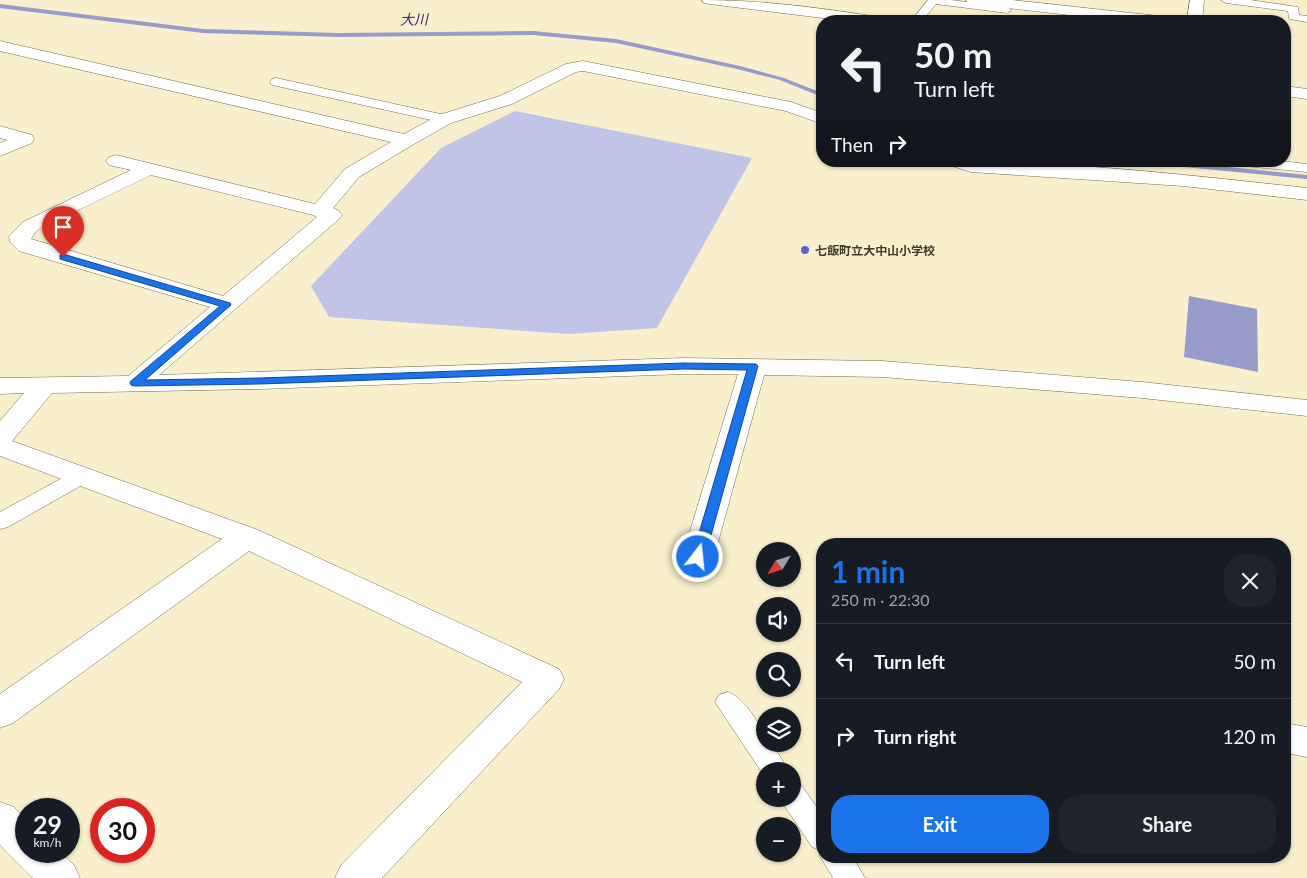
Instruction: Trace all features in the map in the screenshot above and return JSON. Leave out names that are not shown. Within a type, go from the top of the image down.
[{"type":"street","points":[[709,0],[836,15]]},
{"type":"street","points":[[974,0],[1106,15]]},
{"type":"street","points":[[1196,15],[1197,0]]},
{"type":"street","points":[[0,46],[407,140]]},
{"type":"street","points":[[320,211],[352,173],[407,140],[445,120],[506,100],[572,67],[583,66],[791,107],[816,117]]},
{"type":"street","points":[[1291,92],[1307,94]]},
{"type":"street","points":[[0,132],[25,139],[0,150]]},
{"type":"street","points":[[116,161],[332,214],[135,383]]},
{"type":"street","points":[[986,167],[1183,180],[1307,194]]},
{"type":"street","points":[[147,170],[30,226],[20,236],[21,242],[27,246],[227,305]]},
{"type":"street","points":[[0,386],[260,381],[684,366],[753,366],[882,369],[1142,390],[1307,408]]},
{"type":"street","points":[[698,557],[753,366]]},
{"type":"street","points":[[0,438],[46,384]]},
{"type":"street","points":[[0,446],[247,537],[547,679],[355,878]]},
{"type":"street","points":[[2,708],[247,537]]},
{"type":"street","points":[[1291,739],[1307,742]]},
{"type":"street","points":[[0,818],[15,834]]},
{"type":"street","points":[[45,863],[60,878]]},
{"type":"lane","points":[[1226,0],[1294,9],[1293,17],[1307,19]]},
{"type":"lane","points":[[921,15],[932,1],[1006,10]]},
{"type":"lane","points":[[276,82],[445,120]]},
{"type":"lane","points":[[1291,166],[1307,168]]},
{"type":"lane","points":[[0,522],[82,476]]},
{"type":"lane","points":[[728,702],[770,762]]},
{"type":"lane","points":[[800,807],[816,829]]},
{"type":"lane","points":[[840,863],[850,878]]},
{"type":"shaded area","points":[[515,111],[752,158],[657,328],[569,334],[329,317],[311,286],[441,148]]},
{"type":"shaded area","points":[[1189,296],[1257,309],[1258,372],[1184,357]]},
{"type":"waterway","name":"大川","points":[[0,6],[203,31],[339,35],[533,33],[616,41],[738,67],[782,79],[816,93]]},
{"type":"waterway","name":"大川","points":[[1204,167],[1307,177]]},
{"type":"place","name":"七飯町立大中山小学校","points":[[805,250]]},
{"type":"route","points":[[63,257],[227,305],[135,383],[260,381],[684,366],[753,366],[698,557]]}]
